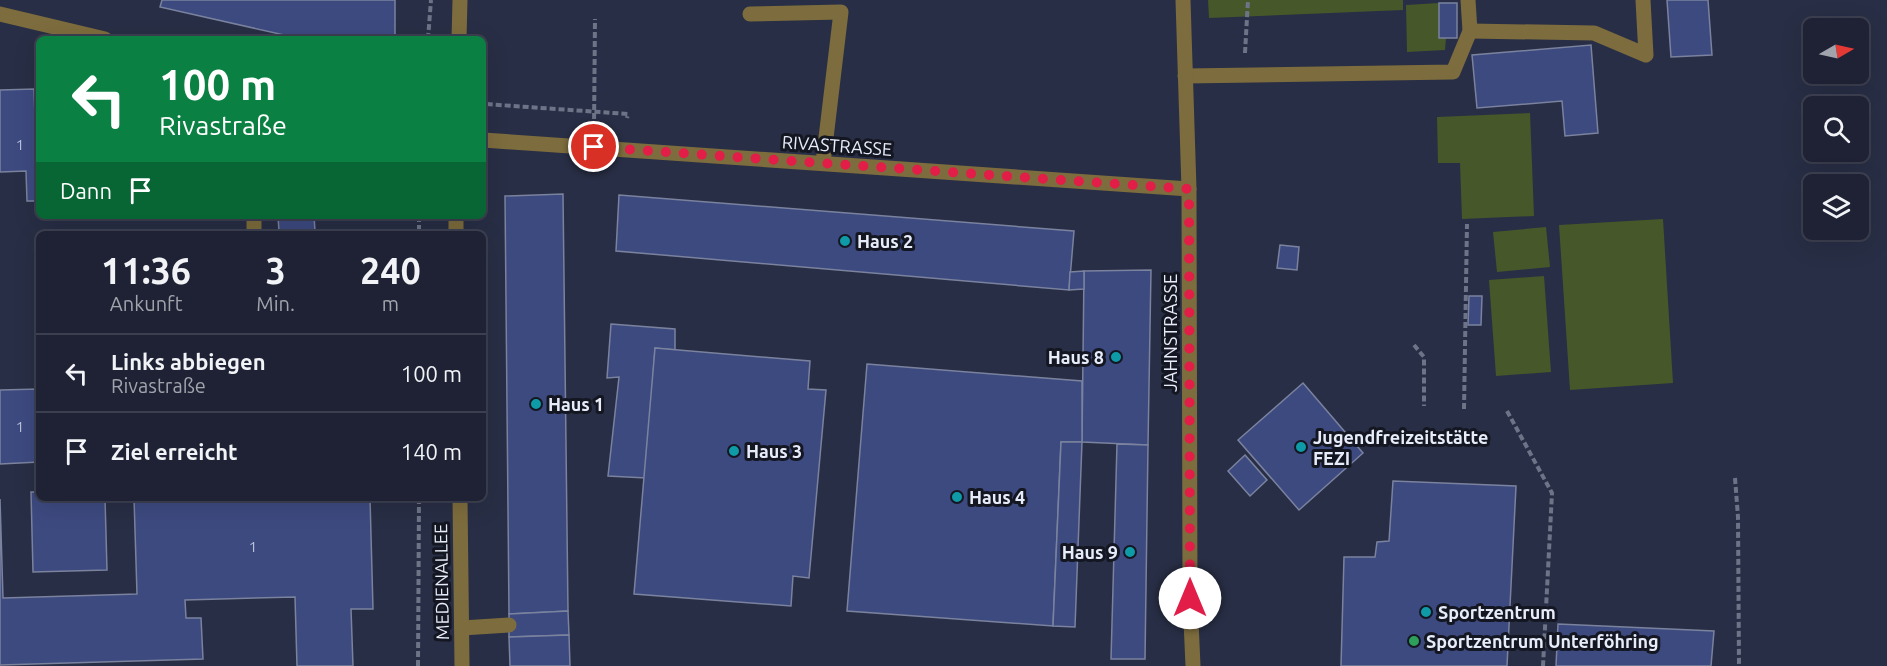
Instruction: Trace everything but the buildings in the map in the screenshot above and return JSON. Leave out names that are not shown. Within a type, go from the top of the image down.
[{"type":"street","points":[[459,36],[460,0]]},
{"type":"street","name":"JAHNSTRASSE","points":[[1183,0],[1189,189],[1190,598],[1193,666]]},
{"type":"street","points":[[1185,76],[1453,72],[1470,32],[1468,0]]},
{"type":"street","points":[[1470,32],[1594,33],[1646,55],[1643,0]]},
{"type":"street","points":[[750,14],[841,12],[823,163]]},
{"type":"street","points":[[0,14],[92,36]]},
{"type":"street","name":"RIVASTRASSE","points":[[486,140],[1189,189]]},
{"type":"street","name":"MEDIENALLEE","points":[[460,501],[462,666]]},
{"type":"street","points":[[462,628],[509,625]]},
{"type":"path","points":[[428,36],[431,0]]},
{"type":"path","points":[[1245,60],[1248,0]]},
{"type":"path","points":[[594,147],[595,19]]},
{"type":"path","points":[[486,104],[628,114],[627,118]]},
{"type":"path","points":[[1464,408],[1467,224]]},
{"type":"path","points":[[1414,345],[1424,357],[1425,406]]},
{"type":"path","points":[[1507,411],[1552,493],[1543,666]]},
{"type":"path","points":[[1735,478],[1738,517],[1739,666]]},
{"type":"path","points":[[418,501],[418,666]]},
{"type":"green space","points":[[1208,0],[1403,0],[1403,10],[1209,18]]},
{"type":"green space","points":[[1439,3],[1439,38],[1446,38],[1445,50],[1407,52],[1406,5]]},
{"type":"green space","points":[[1530,113],[1534,216],[1462,219],[1460,163],[1438,163],[1437,117]]},
{"type":"green space","points":[[1663,219],[1673,383],[1570,390],[1559,225]]},
{"type":"green space","points":[[1546,227],[1550,267],[1497,272],[1493,232]]},
{"type":"green space","points":[[1544,276],[1551,372],[1496,376],[1489,280]]},
{"type":"place","name":"Haus 2","points":[[845,241]]},
{"type":"place","name":"Haus 8","points":[[1116,357]]},
{"type":"place","name":"Haus 1","points":[[536,404]]},
{"type":"place","name":"Jugendfreizeitstätte FEZI","points":[[1301,447]]},
{"type":"place","name":"Haus 3","points":[[734,451]]},
{"type":"place","name":"Haus 4","points":[[957,497]]},
{"type":"place","name":"Haus 9","points":[[1130,552]]},
{"type":"place","name":"Sportzentrum","points":[[1426,612]]},
{"type":"place","name":"Sportzentrum Unterföhring","points":[[1414,641]]},
{"type":"route","points":[[594,147],[1189,189],[1190,598]]}]
